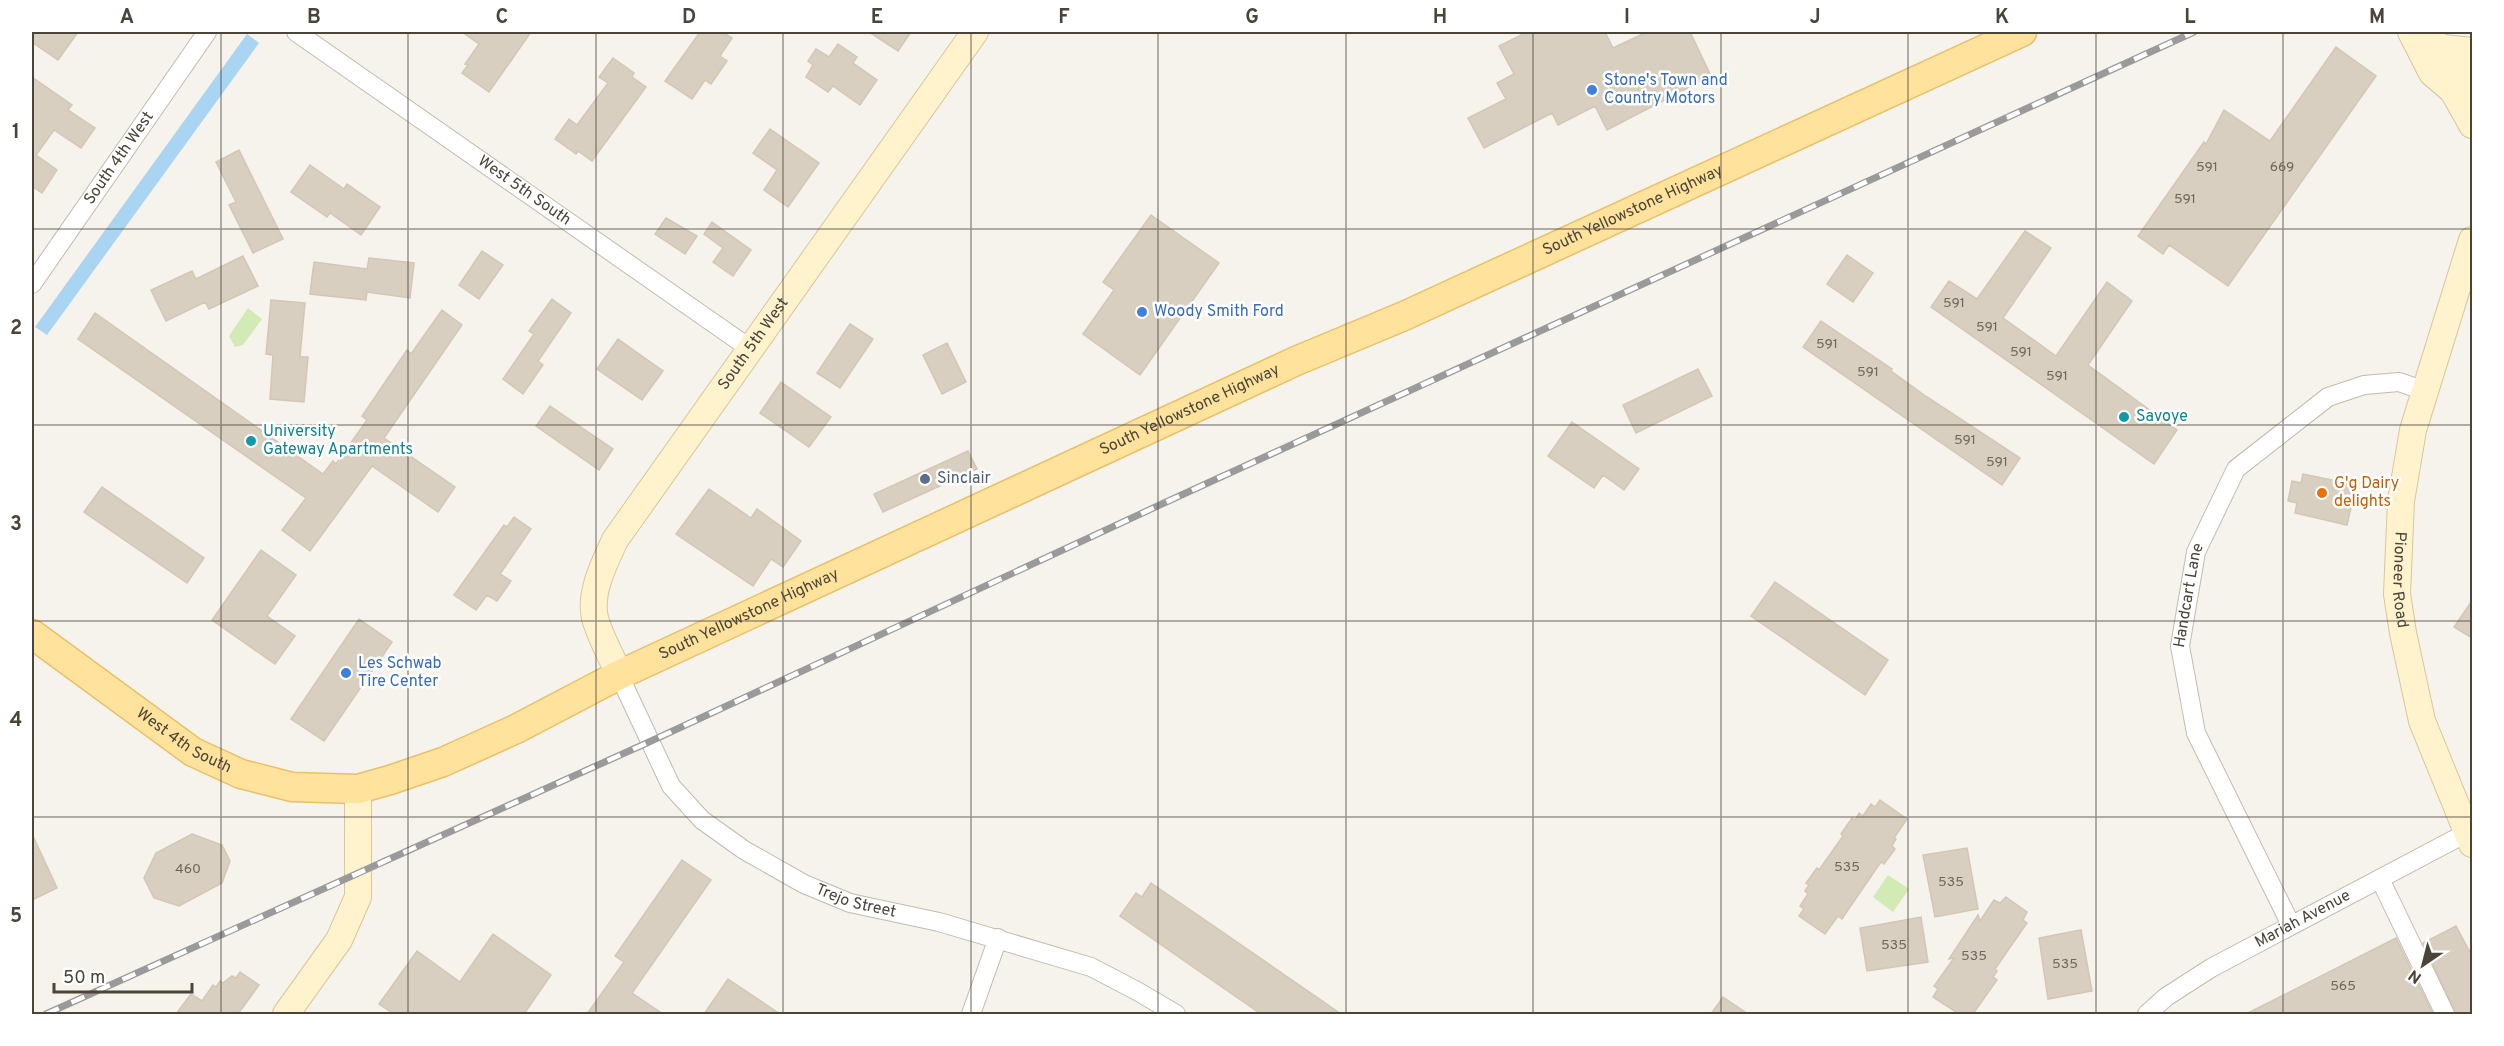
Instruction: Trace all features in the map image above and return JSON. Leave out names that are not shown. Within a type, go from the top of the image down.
[{"type":"main road","name":"South Yellowstone Highway","points":[[358,789],[443,762],[516,729],[619,675],[1286,366],[1404,315],[2022,32]]},
{"type":"main road","name":"West 4th South","points":[[32,634],[193,752],[242,774],[292,787],[358,789]]},
{"type":"street","name":"South 4th West","points":[[32,284],[207,32]]},
{"type":"street","name":"West 5th South","points":[[296,32],[752,350]]},
{"type":"street","name":"South 5th West","points":[[619,675],[594,617],[595,595],[603,566],[615,540],[752,350],[975,32]]},
{"type":"street","points":[[2412,32],[2443,48],[2472,51]]},
{"type":"street","points":[[2412,32],[2432,74],[2453,92],[2472,125]]},
{"type":"street","points":[[2443,48],[2472,82]]},
{"type":"street","name":"Pioneer Road","points":[[2470,836],[2422,721],[2397,594],[2400,501],[2409,450],[2472,240]]},
{"type":"street","name":"Handcart Lane","points":[[2291,926],[2196,733],[2180,646],[2196,552],[2236,469],[2328,397],[2364,386],[2399,382],[2425,391]]},
{"type":"street","name":"Trejo Street","points":[[619,675],[671,786],[702,820],[744,850],[804,884],[850,903],[939,922],[1091,968],[1176,1014]]},
{"type":"street","points":[[286,1014],[339,940],[358,897],[358,789]]},
{"type":"street","name":"Mariah Avenue","points":[[2147,1014],[2166,997],[2211,968],[2380,879],[2470,836]]},
{"type":"street","points":[[2380,879],[2445,1014]]},
{"type":"street","points":[[971,1014],[998,938]]},
{"type":"green space","points":[[248,308],[262,319],[243,345],[235,347],[229,336]]},
{"type":"green space","points":[[1888,875],[1909,889],[1893,912],[1873,897]]},
{"type":"water","points":[[247,34],[259,43],[47,335],[35,327]]},
{"type":"building","points":[[32,32],[78,32],[58,60],[32,42]]},
{"type":"building","points":[[462,32],[531,32],[489,92],[462,73],[468,65],[465,64],[479,44]]},
{"type":"building","points":[[700,32],[722,32],[732,38],[720,56],[727,61],[711,84],[705,80],[692,99],[665,81]]},
{"type":"building","points":[[869,32],[911,32],[898,51]]},
{"type":"building","name":"Stone's Town and Country Motors","points":[[1527,32],[1605,32],[1613,48],[1647,32],[1690,32],[1711,76],[1607,130],[1595,106],[1558,125],[1552,113],[1484,148],[1468,118],[1506,99],[1497,83],[1514,74],[1499,46]]},
{"type":"building","points":[[838,44],[857,57],[853,63],[877,80],[860,105],[833,86],[828,92],[806,77],[813,65],[808,61],[816,49],[829,57]]},
{"type":"building","points":[[2336,47],[2376,76],[2228,286],[2169,245],[2163,254],[2138,236],[2204,142],[2206,144],[2224,110],[2270,141]]},
{"type":"building","points":[[613,58],[634,73],[632,77],[646,87],[592,161],[578,151],[576,154],[555,139],[569,119],[577,125],[608,83],[599,77]]},
{"type":"building","points":[[32,77],[72,105],[68,110],[95,128],[81,148],[54,130],[36,155],[57,170],[42,193],[32,186]]},
{"type":"building","points":[[770,129],[819,163],[788,207],[764,190],[777,170],[753,153]]},
{"type":"building","points":[[239,150],[283,239],[253,253],[229,205],[236,202],[216,162]]},
{"type":"building","points":[[310,165],[344,189],[347,184],[380,207],[361,235],[330,213],[327,217],[291,192]]},
{"type":"building","name":"Woody Smith Ford","points":[[1151,215],[1219,263],[1140,375],[1083,334],[1114,290],[1103,282]]},
{"type":"building","points":[[666,218],[697,236],[685,254],[655,234]]},
{"type":"building","points":[[712,222],[751,250],[733,276],[713,262],[723,248],[704,234]]},
{"type":"building","points":[[2025,231],[2051,248],[2003,318],[2056,356],[2107,282],[2132,301],[2088,365],[2177,430],[2154,464],[1931,307],[1949,281],[1977,299]]},
{"type":"building","points":[[482,251],[503,265],[479,299],[459,285]]},
{"type":"building","points":[[1847,255],[1873,273],[1853,302],[1827,284]]},
{"type":"building","points":[[243,256],[258,286],[209,309],[205,302],[166,321],[151,290],[192,271],[196,279]]},
{"type":"building","points":[[369,258],[414,263],[410,298],[367,292],[366,300],[310,294],[314,262],[367,269]]},
{"type":"building","points":[[552,299],[571,313],[538,361],[543,365],[523,394],[503,379],[534,334],[529,331]]},
{"type":"building","points":[[271,300],[305,303],[300,357],[308,357],[304,402],[270,399],[273,355],[266,354]]},
{"type":"building","points":[[442,310],[462,325],[384,438],[455,487],[438,512],[372,466],[310,551],[282,530],[306,498],[78,339],[95,313],[323,474],[333,461],[336,464],[367,420],[362,416],[407,350],[411,354]]},
{"type":"building","points":[[1821,321],[1892,369],[1891,371],[1927,397],[2020,458],[2002,485],[1803,347]]},
{"type":"building","points":[[850,324],[873,339],[840,388],[817,373]]},
{"type":"building","points":[[618,339],[663,371],[642,400],[597,369]]},
{"type":"building","points":[[947,343],[966,382],[942,394],[923,355]]},
{"type":"building","points":[[1698,369],[1712,396],[1636,433],[1623,405]]},
{"type":"building","points":[[781,382],[831,417],[809,447],[760,413]]},
{"type":"building","points":[[550,406],[613,449],[599,470],[536,426]]},
{"type":"building","points":[[1572,422],[1639,469],[1624,490],[1603,475],[1594,488],[1548,456]]},
{"type":"building","points":[[968,451],[977,469],[883,512],[874,494]]},
{"type":"building","name":"G'g Dairy delights","points":[[2303,474],[2356,485],[2347,525],[2295,513],[2297,503],[2288,501],[2292,481],[2301,483]]},
{"type":"building","points":[[102,487],[204,558],[187,583],[84,512]]},
{"type":"building","points":[[709,489],[751,518],[757,509],[801,541],[783,567],[771,559],[753,586],[676,534]]},
{"type":"building","points":[[514,517],[531,529],[500,574],[511,581],[497,601],[487,595],[476,610],[454,595],[504,525],[507,527]]},
{"type":"building","points":[[261,550],[296,575],[267,616],[295,636],[275,664],[212,620]]},
{"type":"building","points":[[1775,582],[1888,660],[1865,695],[1751,616]]},
{"type":"building","points":[[2472,601],[2472,638],[2454,627]]},
{"type":"building","name":"Les Schwab Tire Center","points":[[359,619],[392,642],[324,741],[291,719]]},
{"type":"building","points":[[1880,800],[1907,819],[1894,838],[1896,839],[1892,846],[1895,849],[1884,864],[1881,862],[1842,919],[1838,916],[1825,934],[1799,916],[1804,909],[1800,906],[1808,894],[1805,891],[1809,885],[1806,883],[1817,868],[1819,870],[1843,836],[1841,834],[1852,818],[1855,820],[1859,813],[1863,816],[1871,804],[1875,807]]},
{"type":"building","points":[[32,834],[57,888],[32,900]]},
{"type":"building","points":[[192,834],[222,845],[230,861],[222,883],[179,906],[154,898],[144,878],[156,853]]},
{"type":"building","points":[[1967,848],[1978,909],[1935,917],[1923,855]]},
{"type":"building","points":[[682,860],[711,880],[632,993],[663,1014],[587,1014],[624,962],[615,956]]},
{"type":"building","points":[[1151,883],[1341,1014],[1261,1014],[1120,916],[1136,893],[1142,897]]},
{"type":"building","points":[[2006,897],[2027,912],[2023,920],[2027,923],[1995,969],[1997,971],[1993,977],[1997,980],[1973,1014],[1959,1014],[1933,997],[1938,989],[1934,986],[1954,958],[1949,959],[1978,915],[1980,921],[1994,900],[2000,903]]},
{"type":"building","points":[[1921,917],[1928,962],[1867,971],[1860,928]]},
{"type":"building","points":[[2456,926],[2472,956],[2472,1014],[2456,1014],[2423,943]]},
{"type":"building","points":[[2081,930],[2092,991],[2048,999],[2039,938]]},
{"type":"building","points":[[493,934],[551,975],[524,1014],[394,1014],[379,1004],[417,951],[460,982]]},
{"type":"building","points":[[2396,938],[2433,1014],[2246,1014]]},
{"type":"building","points":[[240,972],[259,985],[238,1014],[176,1014],[191,994],[202,1001],[213,985],[216,987],[220,981],[223,983],[232,976],[236,978]]},
{"type":"building","points":[[728,979],[780,1014],[704,1014]]},
{"type":"building","points":[[1723,997],[1748,1014],[1711,1014]]},
{"type":"railway","points":[[46,1014],[649,742],[1164,503],[2194,32]]},
{"type":"place","name":"Stone's Town and Country Motors","points":[[1592,90]]},
{"type":"place","name":"Woody Smith Ford","points":[[1142,312]]},
{"type":"place","name":"Savoye","points":[[2124,417]]},
{"type":"place","name":"University Gateway Apartments","points":[[251,441]]},
{"type":"place","name":"Sinclair","points":[[925,479]]},
{"type":"place","name":"G'g Dairy delights","points":[[2322,493]]},
{"type":"place","name":"Les Schwab Tire Center","points":[[346,673]]}]
